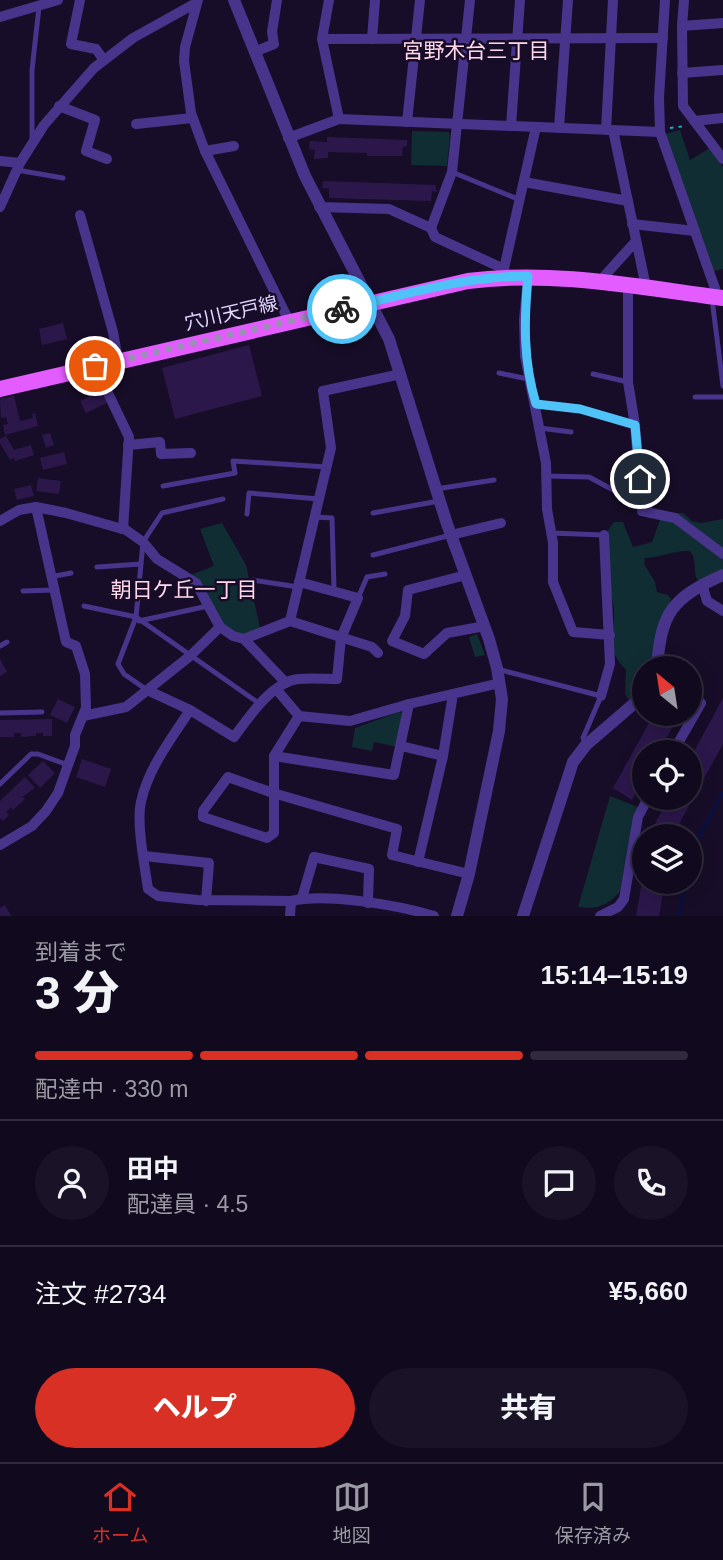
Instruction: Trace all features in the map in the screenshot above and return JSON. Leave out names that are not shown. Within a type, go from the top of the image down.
[{"type":"main road","name":"穴川天戸線","points":[[0,388],[503,273],[718,297]]},
{"type":"street","points":[[0,18],[58,0]]},
{"type":"street","points":[[80,0],[71,44],[96,49],[103,59]]},
{"type":"street","points":[[234,0],[288,138],[319,206],[389,339],[451,535],[485,626],[497,668],[502,707],[499,731],[469,874],[457,916]]},
{"type":"street","points":[[254,52],[274,44],[273,21],[277,0]]},
{"type":"street","points":[[329,0],[322,39],[339,119]]},
{"type":"street","points":[[372,39],[375,0]]},
{"type":"street","points":[[407,122],[420,0]]},
{"type":"street","points":[[431,228],[452,172],[470,0]]},
{"type":"street","points":[[511,126],[520,0]]},
{"type":"street","points":[[559,128],[568,0]]},
{"type":"street","points":[[614,0],[610,130],[646,287]]},
{"type":"street","points":[[666,0],[659,98],[665,130],[718,297]]},
{"type":"street","points":[[684,0],[683,106],[723,159]]},
{"type":"street","points":[[0,207],[32,144],[59,106],[103,59],[133,38],[197,1]]},
{"type":"street","points":[[197,1],[184,61],[192,118],[205,151],[289,321]]},
{"type":"street","points":[[682,26],[723,23]]},
{"type":"street","points":[[322,39],[663,38]]},
{"type":"street","points":[[682,73],[723,70]]},
{"type":"street","points":[[59,106],[95,120],[86,151],[107,159]]},
{"type":"street","points":[[136,124],[192,118]]},
{"type":"street","points":[[695,122],[723,118]]},
{"type":"street","points":[[288,138],[339,119],[665,130]]},
{"type":"street","points":[[319,206],[389,209],[431,228],[435,237],[503,273],[537,127]]},
{"type":"street","points":[[205,151],[234,146]]},
{"type":"street","points":[[0,161],[18,167]]},
{"type":"street","points":[[524,182],[628,201]]},
{"type":"street","points":[[80,215],[113,332],[118,360]]},
{"type":"street","points":[[632,224],[695,231]]},
{"type":"street","points":[[599,282],[636,241]]},
{"type":"street","points":[[528,276],[524,320],[528,379],[536,404],[546,475],[553,582],[572,632],[610,635]]},
{"type":"street","points":[[628,285],[628,382],[635,425],[642,510],[675,518],[723,554]]},
{"type":"street","points":[[95,366],[129,437],[123,529]]},
{"type":"street","points":[[290,621],[331,448],[323,391],[401,374]]},
{"type":"street","points":[[128,445],[160,442],[161,454],[191,453]]},
{"type":"street","points":[[0,845],[32,826],[58,793],[86,708],[85,674],[76,646],[66,642],[36,507]]},
{"type":"street","points":[[0,521],[19,510],[36,507],[123,529],[143,542],[158,559],[196,583],[220,627],[233,636],[244,639],[286,683]]},
{"type":"street","points":[[451,535],[501,523]]},
{"type":"street","points":[[601,696],[610,664],[604,535]]},
{"type":"street","points":[[466,575],[408,590],[405,615],[392,641],[424,654],[447,633],[485,626]]},
{"type":"street","points":[[658,656],[668,615],[682,596],[723,575]]},
{"type":"street","points":[[147,690],[190,710],[233,737],[260,704],[286,683],[296,679],[337,679],[341,638],[358,598],[334,590],[299,584]]},
{"type":"street","points":[[702,584],[707,601],[723,611]]},
{"type":"street","points":[[244,639],[290,621],[372,647],[378,653]]},
{"type":"street","points":[[83,716],[126,707],[190,656],[220,627]]},
{"type":"street","points":[[277,690],[299,716],[350,722],[408,704],[500,683]]},
{"type":"street","points":[[418,862],[443,756],[453,694]]},
{"type":"street","points":[[274,756],[394,775],[408,704]]},
{"type":"street","points":[[523,916],[573,762],[586,745],[632,705]]},
{"type":"street","points":[[190,710],[163,751],[140,805],[148,889],[158,896],[206,901],[291,901],[302,898],[369,902],[434,916]]},
{"type":"street","points":[[299,716],[274,756],[273,793],[274,833],[267,838],[203,817],[203,811],[228,777],[273,793],[397,828],[392,856],[469,874]]},
{"type":"street","points":[[401,746],[443,756]]},
{"type":"street","points":[[600,916],[618,908],[624,899],[638,817],[642,810]]},
{"type":"street","points":[[144,856],[209,863],[206,901]]},
{"type":"street","points":[[302,898],[314,857],[369,869],[369,902]]},
{"type":"street","points":[[290,916],[291,901]]},
{"type":"lane","points":[[32,144],[32,70],[39,7]]},
{"type":"lane","points":[[18,167],[63,178]]},
{"type":"lane","points":[[452,172],[520,200]]},
{"type":"lane","points":[[718,297],[723,386]]},
{"type":"lane","points":[[499,373],[528,379]]},
{"type":"lane","points":[[593,373],[628,382]]},
{"type":"lane","points":[[695,397],[723,397]]},
{"type":"lane","points":[[536,404],[580,409],[635,425]]},
{"type":"lane","points":[[540,428],[571,432]]},
{"type":"lane","points":[[163,486],[235,473],[233,461],[327,467]]},
{"type":"lane","points":[[546,475],[589,477],[642,506]]},
{"type":"lane","points":[[373,513],[494,480]]},
{"type":"lane","points":[[247,514],[249,493],[319,499]]},
{"type":"lane","points":[[147,690],[124,674],[118,664],[138,619],[143,542],[162,513],[223,499]]},
{"type":"lane","points":[[315,517],[332,518],[334,590]]},
{"type":"lane","points":[[551,533],[604,535]]},
{"type":"lane","points":[[373,555],[451,535]]},
{"type":"lane","points":[[97,567],[141,564]]},
{"type":"lane","points":[[50,577],[71,573]]},
{"type":"lane","points":[[358,598],[367,577],[385,574]]},
{"type":"lane","points":[[253,580],[299,584]]},
{"type":"lane","points":[[23,591],[54,590]]},
{"type":"lane","points":[[84,606],[138,619],[260,704]]},
{"type":"lane","points":[[138,619],[209,606]]},
{"type":"lane","points":[[0,646],[7,642]]},
{"type":"lane","points":[[497,668],[601,696],[583,738],[586,745]]},
{"type":"lane","points":[[0,713],[42,712]]},
{"type":"lane","points":[[0,784],[31,754],[68,765]]},
{"type":"path","points":[[665,130],[695,122]]},
{"type":"green space","points":[[680,130],[690,160],[710,148],[723,167],[723,269],[714,271],[665,134]]},
{"type":"green space","points":[[412,131],[448,132],[447,166],[411,165]]},
{"type":"green space","points":[[670,513],[683,513],[692,521],[701,523],[723,519],[723,571],[698,581],[690,551],[645,558],[644,564],[655,582],[657,592],[668,595],[671,599],[654,656],[632,656],[632,698],[629,701],[625,694],[626,670],[613,650],[614,606],[605,535],[614,522],[623,522],[633,547],[652,542],[660,520]]},
{"type":"green space","points":[[222,523],[246,565],[260,628],[244,634],[232,632],[217,619],[188,576],[214,566],[200,529]]},
{"type":"green space","points":[[477,634],[485,655],[475,657],[469,637]]},
{"type":"green space","points":[[402,713],[398,747],[374,742],[372,751],[352,747],[355,728]]},
{"type":"green space","points":[[610,796],[632,805],[632,810],[637,810],[634,824],[632,824],[620,892],[601,906],[578,907]]},
{"type":"building","points":[[327,137],[407,140],[407,146],[403,147],[402,156],[328,152],[328,158],[314,159],[315,150],[309,149],[310,141],[327,142]]},
{"type":"building","points":[[323,181],[435,185],[437,192],[432,191],[431,201],[329,198],[329,189],[322,188]]},
{"type":"building","points":[[63,323],[67,339],[42,345],[39,329]]},
{"type":"building","points":[[249,345],[262,396],[175,419],[162,368]]},
{"type":"building","points":[[102,391],[107,403],[86,413],[80,401]]},
{"type":"building","points":[[14,396],[20,421],[33,418],[32,414],[35,413],[38,426],[5,435],[3,425],[8,424],[6,417],[1,418],[0,399]]},
{"type":"building","points":[[50,433],[54,445],[46,448],[42,435]]},
{"type":"building","points":[[6,436],[14,450],[31,445],[34,455],[10,460],[0,443],[0,439]]},
{"type":"building","points":[[64,452],[67,464],[43,470],[40,458]]},
{"type":"building","points":[[38,478],[61,481],[59,494],[36,491]]},
{"type":"building","points":[[31,485],[34,496],[17,500],[14,489]]},
{"type":"building","points":[[0,659],[7,672],[0,676]]},
{"type":"building","points":[[723,698],[723,744],[702,782],[700,740]]},
{"type":"building","points":[[58,699],[75,707],[67,723],[50,715]]},
{"type":"building","points":[[52,719],[52,736],[36,733],[36,736],[21,737],[21,733],[14,733],[14,737],[0,737],[0,720]]},
{"type":"building","points":[[647,726],[673,726],[665,740],[640,740]]},
{"type":"building","points":[[632,754],[632,800],[613,788]]},
{"type":"building","points":[[82,759],[111,769],[105,787],[76,777]]},
{"type":"building","points":[[43,761],[55,773],[40,788],[28,775]]},
{"type":"building","points":[[25,777],[35,788],[22,797],[25,799],[13,810],[11,807],[6,812],[9,815],[3,821],[0,818],[0,801]]},
{"type":"building","points":[[662,810],[687,810],[679,824],[655,823]]},
{"type":"building","points":[[640,894],[663,894],[659,916],[636,916]]},
{"type":"building","points":[[5,905],[11,916],[0,916],[0,908]]},
{"type":"waterway","points":[[702,831],[723,792]]},
{"type":"waterway","points":[[679,916],[683,894]]},
{"type":"way so far","points":[[95,366],[342,309]]},
{"type":"district","name":"宮野木台三丁目","points":[[476,50]]},
{"type":"district","name":"朝日ケ丘一丁目","points":[[184,589]]},
{"type":"route","points":[[342,309],[468,281],[528,276],[524,320],[526,356],[528,379],[536,404],[580,409],[635,425],[640,479]]}]
